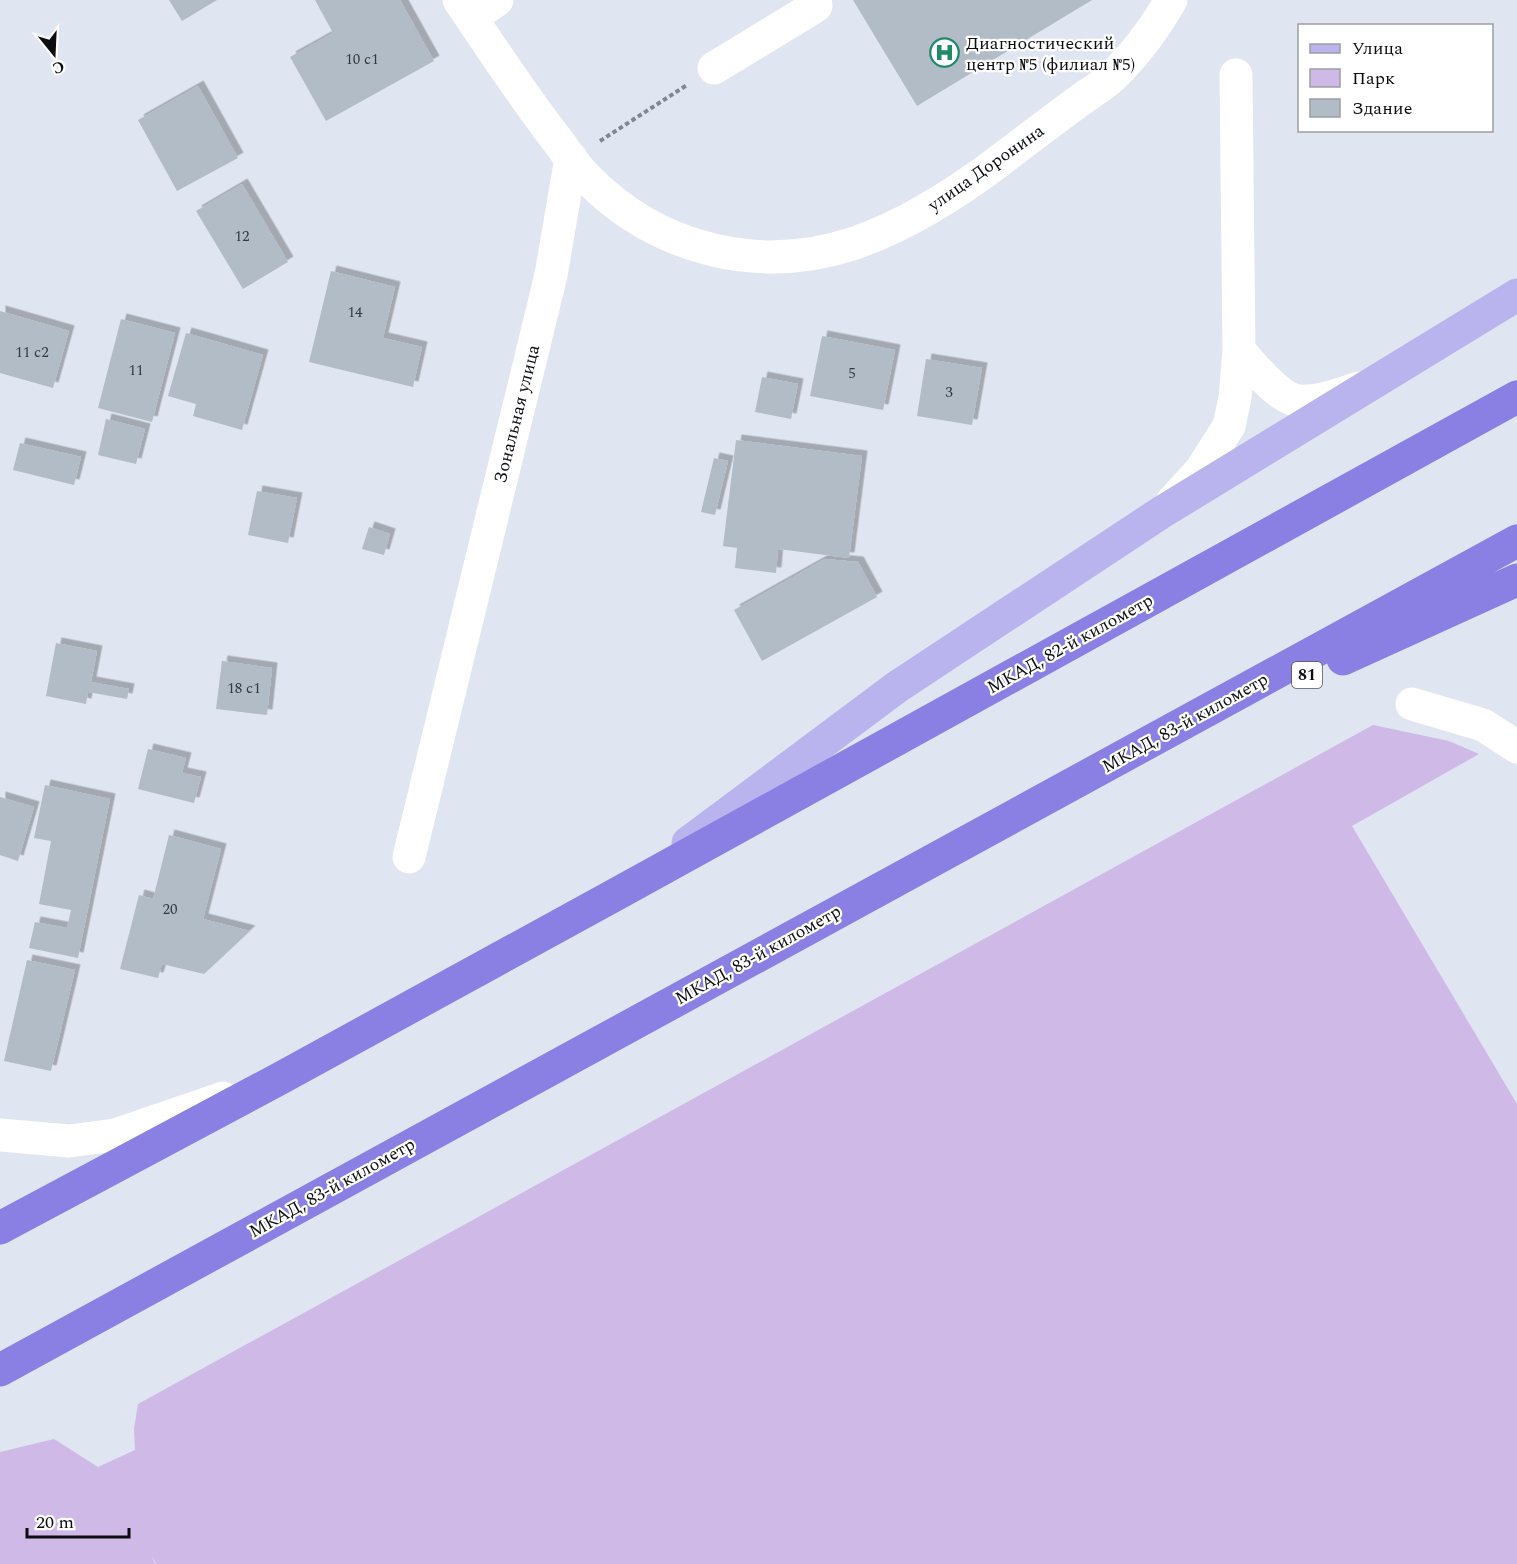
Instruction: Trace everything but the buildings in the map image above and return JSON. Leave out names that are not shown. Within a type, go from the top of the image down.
[{"type":"highway","name":"МКАД, 82-й километр","points":[[622,891],[1517,397]]},
{"type":"highway","name":"МКАД, 83-й километр","points":[[0,1370],[1517,541]]},
{"type":"highway","name":"81","points":[[1098,771],[1517,580]]},
{"type":"highway","points":[[0,1228],[279,1079],[622,891]]},
{"type":"main road","points":[[622,891],[897,687],[1162,512],[1517,295]]},
{"type":"street","points":[[714,68],[816,6],[815,0]]},
{"type":"street","name":"улица Доронина","points":[[571,158],[586,178],[634,218],[697,247],[758,258],[817,252],[854,243],[920,214],[959,190],[1115,75],[1155,29],[1171,0]]},
{"type":"street","points":[[476,6],[544,123],[571,158]]},
{"type":"street","points":[[1162,512],[1201,470],[1230,426],[1235,398],[1239,350],[1236,75]]},
{"type":"street","name":"Зональная улица","points":[[409,857],[551,275],[571,158]]},
{"type":"street","points":[[1239,350],[1271,384],[1285,396],[1298,401],[1328,398],[1373,383]]},
{"type":"street","points":[[1412,704],[1483,725],[1517,747]]},
{"type":"street","points":[[0,1135],[69,1141],[115,1135],[279,1079]]},
{"type":"path","points":[[571,158],[714,68]]},
{"type":"green space","points":[[1373,725],[1449,741],[1479,754],[1352,826],[1517,1104],[1517,1564],[156,1564],[151,1554],[155,1564],[0,1564],[0,1452],[54,1439],[98,1467],[135,1450],[134,1429],[138,1404]]},
{"type":"place","name":"Диагностический центр №5 (филиал №5)","points":[[945,53]]}]
